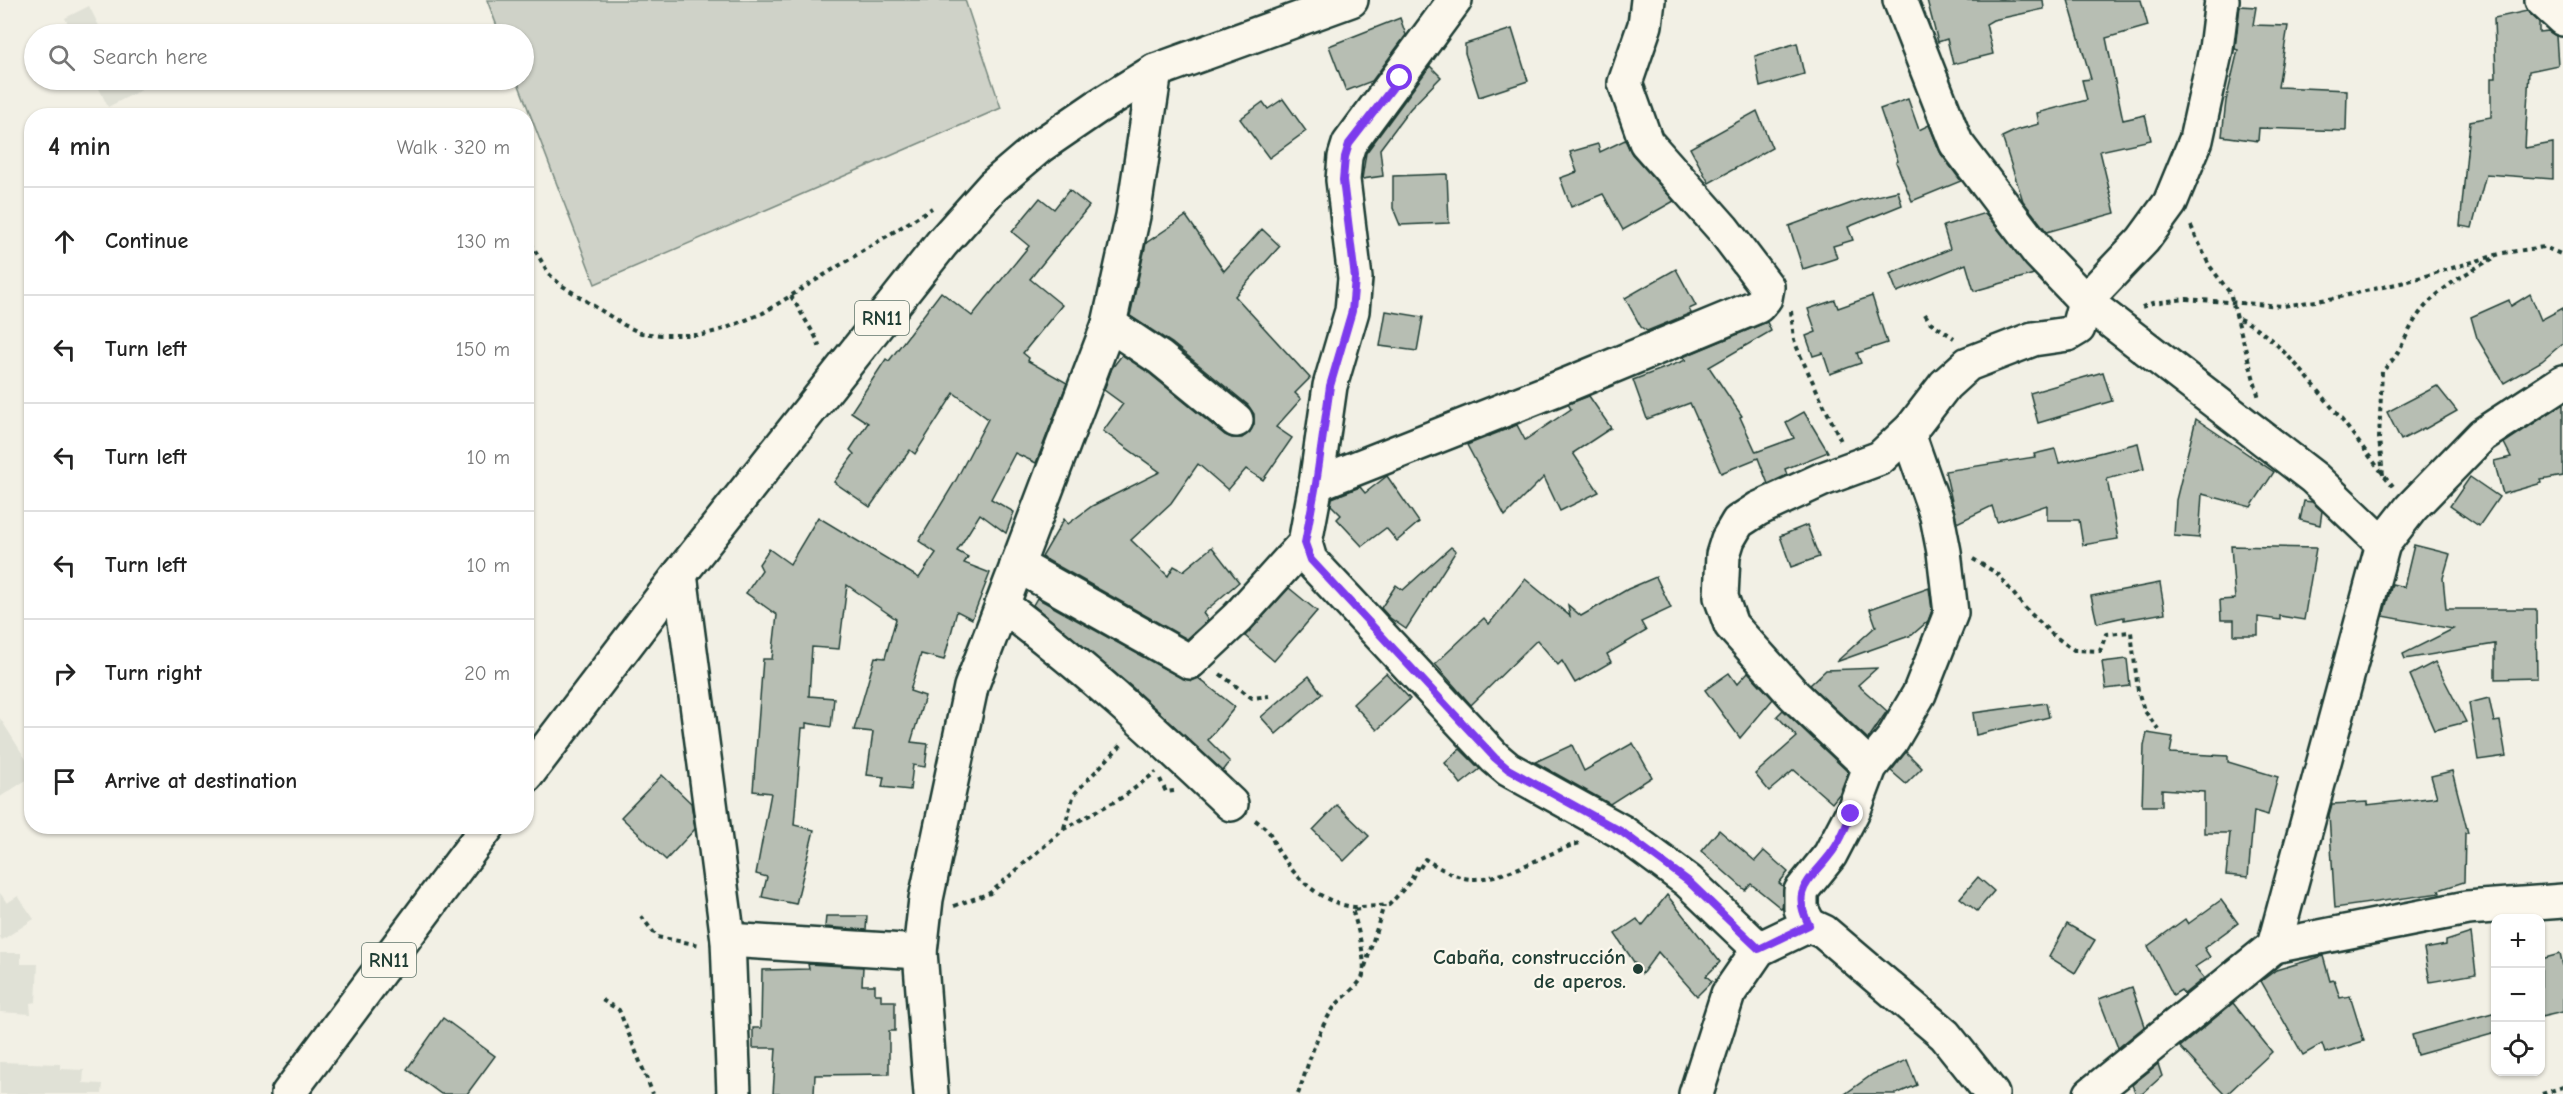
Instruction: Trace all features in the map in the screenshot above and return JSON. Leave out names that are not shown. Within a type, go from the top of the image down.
[{"type":"street","name":"RN11","points":[[534,766],[680,574],[831,382],[942,243],[993,186],[1040,146],[1155,71],[1352,0]]},
{"type":"street","points":[[1455,0],[1349,144],[1345,157],[1343,180],[1355,278],[1352,311],[1330,386],[1305,543],[1311,560],[1322,574],[1495,758],[1508,769],[1622,832],[1688,881],[1759,949]]},
{"type":"street","points":[[1316,484],[1758,306],[1765,298],[1767,287],[1723,230],[1646,142],[1641,132],[1625,83],[1645,25],[1648,0]]},
{"type":"street","points":[[1900,0],[1956,143],[2039,253],[2085,301],[2314,478],[2383,544]]},
{"type":"street","points":[[1870,767],[1838,739],[1757,656],[1731,625],[1720,597],[1723,555],[1728,539],[1738,522],[1758,509],[1823,479],[1880,458],[1912,428],[1945,385],[1968,364],[1989,354],[2034,339],[2068,334],[2078,328],[2085,301],[2143,240],[2170,203],[2196,140],[2216,49],[2222,0]]},
{"type":"street","points":[[2542,0],[2563,19]]},
{"type":"street","points":[[931,1094],[920,952],[924,915],[971,687],[1108,324],[1133,216],[1155,71]]},
{"type":"street","points":[[1108,324],[1160,358],[1236,420]]},
{"type":"street","points":[[2274,946],[2383,544],[2411,508],[2482,435],[2563,382]]},
{"type":"street","points":[[1912,428],[1910,439],[1924,476],[1941,541],[1951,613],[1919,694],[1892,740],[1870,767],[1841,837],[1830,855],[1801,891],[1801,909],[1809,925],[1824,932],[1945,1035],[1992,1094]]},
{"type":"street","points":[[1017,565],[1190,662],[1238,617],[1305,543]]},
{"type":"street","points":[[680,574],[728,944],[734,1094]]},
{"type":"street","points":[[1002,605],[1058,646],[1137,715],[1231,804]]},
{"type":"street","name":"RN11","points":[[288,1094],[482,834]]},
{"type":"street","points":[[2099,1092],[2274,946],[2467,908],[2563,901]]},
{"type":"street","points":[[1696,1094],[1728,994],[1759,949],[1809,925]]},
{"type":"street","points":[[728,944],[920,952]]},
{"type":"path","points":[[534,249],[549,274],[561,285],[624,325],[641,333],[702,335],[724,329],[763,313],[937,205]]},
{"type":"path","points":[[2190,221],[2192,231],[2209,266],[2230,293],[2259,398],[2263,439]]},
{"type":"path","points":[[2111,322],[2152,303],[2186,299],[2283,306],[2335,298],[2405,282],[2503,253],[2544,247],[2563,255]]},
{"type":"path","points":[[2383,474],[2379,439],[2382,371],[2392,363],[2415,320],[2437,296],[2472,269],[2503,253]]},
{"type":"path","points":[[791,296],[818,340],[821,358],[831,382]]},
{"type":"path","points":[[1758,306],[1774,303],[1790,305],[1794,340],[1800,355],[1845,448],[1846,460],[1857,468]]},
{"type":"path","points":[[2238,319],[2249,323],[2279,347],[2319,392],[2411,508]]},
{"type":"path","points":[[1941,541],[1998,574],[2043,627],[2074,650],[2100,651],[2106,634],[2132,632],[2138,692],[2144,710],[2158,729]]},
{"type":"path","points":[[1190,662],[1206,663],[1252,698],[1269,696]]},
{"type":"path","points":[[1064,829],[1074,794],[1122,746],[1137,715]]},
{"type":"path","points":[[924,915],[990,893],[1064,829],[1123,797],[1157,771],[1166,792],[1184,790]]},
{"type":"path","points":[[1231,804],[1270,830],[1279,852],[1299,876],[1325,899],[1355,907],[1389,905],[1410,882],[1419,864]]},
{"type":"path","points":[[1364,968],[1356,919],[1352,910],[1395,901],[1411,883],[1425,859],[1445,871],[1471,879],[1500,874],[1568,847],[1622,832]]},
{"type":"path","points":[[1298,1094],[1316,1038],[1336,1005],[1363,978],[1364,968],[1384,905]]},
{"type":"path","points":[[641,916],[657,937],[685,944],[728,944]]},
{"type":"path","points":[[602,1000],[619,1010],[653,1094]]},
{"type":"path","points":[[2542,1094],[2563,1087]]},
{"type":"shaded area","points":[[487,0],[965,0],[1001,108],[595,284],[534,124],[534,108],[528,108],[521,90],[534,90],[534,24],[496,24]]},
{"type":"shaded area","points":[[89,6],[98,24],[68,24],[65,18]]},
{"type":"shaded area","points":[[100,90],[141,90],[108,107]]},
{"type":"shaded area","points":[[0,718],[24,756],[24,782],[0,797]]},
{"type":"shaded area","points":[[0,893],[7,903],[18,896],[34,919],[2,940],[0,937]]},
{"type":"shaded area","points":[[0,953],[21,953],[21,964],[38,964],[36,1002],[30,1003],[31,1014],[0,1012]]},
{"type":"shaded area","points":[[0,1062],[60,1064],[61,1069],[84,1070],[83,1083],[103,1084],[102,1094],[0,1094]]},
{"type":"building","points":[[1927,0],[2043,0],[2044,9],[1993,20],[1986,24],[1993,54],[1953,64],[1947,39],[1938,42]]},
{"type":"building","points":[[2068,0],[2141,0],[2148,26],[2106,38],[2123,120],[2145,115],[2151,140],[2100,151],[2115,213],[2047,232],[2023,201],[2002,137],[2039,124],[2037,113],[2087,100],[2082,80],[2091,79]]},
{"type":"building","points":[[2240,6],[2256,7],[2253,25],[2288,26],[2278,87],[2347,90],[2346,131],[2259,128],[2258,141],[2222,136],[2226,101],[2238,50],[2235,49]]},
{"type":"building","points":[[2527,11],[2539,22],[2539,32],[2548,31],[2556,36],[2558,65],[2529,71],[2525,148],[2553,143],[2553,179],[2486,174],[2472,228],[2460,226],[2470,121],[2491,117],[2491,78],[2496,78],[2494,18]]},
{"type":"building","points":[[1400,18],[1406,35],[1372,81],[1346,91],[1329,46]]},
{"type":"building","points":[[1512,29],[1528,81],[1479,97],[1465,53],[1465,44]]},
{"type":"building","points":[[1797,43],[1804,74],[1760,87],[1755,56]]},
{"type":"building","points":[[1430,66],[1441,77],[1410,109],[1380,149],[1383,176],[1362,179],[1366,153]]},
{"type":"building","points":[[1283,99],[1306,131],[1269,158],[1240,119],[1263,102],[1268,109]]},
{"type":"building","points":[[1908,99],[1919,130],[1929,125],[1941,154],[1961,181],[1912,201],[1896,162],[1898,161],[1880,109]]},
{"type":"building","points":[[1757,111],[1772,148],[1709,183],[1690,148]]},
{"type":"building","points":[[1625,140],[1632,154],[1674,201],[1623,230],[1603,194],[1571,207],[1560,178],[1577,172],[1570,152],[1598,144],[1600,152]]},
{"type":"building","points":[[1447,174],[1449,223],[1400,225],[1393,208],[1393,176]]},
{"type":"building","points":[[1069,190],[1089,206],[1030,279],[1062,305],[1023,353],[1029,358],[1028,361],[1067,383],[1036,463],[1015,453],[991,499],[1014,512],[1006,533],[980,514],[957,551],[968,557],[964,563],[990,573],[972,619],[957,611],[944,660],[921,654],[910,691],[925,696],[911,742],[928,744],[925,767],[913,765],[910,790],[882,787],[884,777],[867,775],[873,732],[854,730],[875,657],[885,658],[896,619],[847,585],[839,649],[812,647],[809,696],[834,698],[831,727],[806,723],[806,728],[802,728],[794,825],[814,830],[796,904],[762,897],[767,877],[756,874],[771,793],[753,791],[763,659],[772,659],[777,615],[746,593],[762,570],[759,564],[769,549],[790,564],[818,517],[919,578],[936,553],[919,541],[956,480],[988,419],[954,393],[915,454],[910,450],[870,507],[834,482],[854,454],[850,450],[868,423],[851,412],[886,359],[889,361],[941,292],[972,316],[1029,246],[1012,232],[1040,198],[1054,209]]},
{"type":"building","points":[[1898,191],[1902,205],[1848,227],[1853,240],[1833,246],[1837,258],[1803,269],[1789,226],[1860,200]]},
{"type":"building","points":[[1985,213],[2034,274],[1974,291],[1966,264],[1897,292],[1890,274],[1950,249],[1943,226]]},
{"type":"building","points":[[1186,216],[1224,271],[1262,229],[1280,246],[1235,296],[1310,378],[1295,393],[1301,399],[1276,427],[1292,438],[1263,480],[1246,469],[1228,490],[1198,464],[1171,503],[1131,540],[1168,576],[1174,566],[1183,571],[1212,547],[1239,582],[1203,613],[1208,620],[1187,639],[1042,557],[1064,519],[1068,524],[1092,506],[1160,472],[1103,431],[1123,404],[1104,390],[1112,368],[1122,355],[1149,373],[1225,435],[1242,438],[1250,432],[1254,424],[1254,414],[1248,405],[1172,343],[1130,316],[1146,243]]},
{"type":"building","points":[[1676,269],[1696,306],[1689,309],[1691,313],[1647,331],[1641,327],[1625,298]]},
{"type":"building","points":[[2530,294],[2541,320],[2563,308],[2563,343],[2542,361],[2504,383],[2477,338],[2471,317],[2509,300],[2511,306]]},
{"type":"building","points":[[1872,296],[1887,343],[1857,353],[1861,363],[1830,374],[1823,353],[1813,356],[1806,336],[1816,332],[1808,309],[1835,300],[1838,308]]},
{"type":"building","points":[[1386,311],[1423,317],[1417,351],[1380,346]]},
{"type":"building","points":[[1767,322],[1771,331],[1709,367],[1742,416],[1740,417],[1756,452],[1794,438],[1786,422],[1804,412],[1828,452],[1785,469],[1787,475],[1768,484],[1758,458],[1721,473],[1690,403],[1647,419],[1633,380],[1686,360],[1683,357]]},
{"type":"building","points":[[2103,372],[2112,401],[2038,423],[2030,393]]},
{"type":"building","points":[[2437,386],[2457,411],[2401,440],[2387,412]]},
{"type":"building","points":[[1589,396],[1611,428],[1573,453],[1599,492],[1560,511],[1544,477],[1505,516],[1467,445],[1517,425],[1525,440],[1571,409],[1568,404]]},
{"type":"building","points":[[2563,404],[2563,476],[2541,480],[2542,483],[2503,494],[2494,461],[2511,457],[2504,443]]},
{"type":"building","points":[[2196,419],[2274,472],[2251,507],[2202,494],[2199,538],[2174,536],[2176,500]]},
{"type":"building","points":[[2138,443],[2144,469],[2107,479],[2118,539],[2083,545],[2079,520],[2047,520],[2047,505],[1997,522],[1992,506],[1957,523],[1945,471],[2035,457],[2034,454],[2055,449],[2059,463]]},
{"type":"building","points":[[1387,476],[1419,522],[1397,541],[1386,528],[1362,546],[1337,519],[1341,515],[1331,505],[1332,498],[1360,487],[1365,493]]},
{"type":"building","points":[[2470,477],[2499,497],[2479,526],[2450,506]]},
{"type":"building","points":[[2304,501],[2312,502],[2322,511],[2320,525],[2300,520]]},
{"type":"building","points":[[1807,525],[1819,557],[1791,567],[1780,536]]},
{"type":"building","points":[[2414,545],[2450,554],[2443,578],[2446,609],[2536,609],[2537,678],[2495,679],[2495,644],[2405,659],[2403,654],[2453,629],[2383,616],[2392,584],[2404,587]]},
{"type":"building","points":[[2231,546],[2316,548],[2304,620],[2280,616],[2280,620],[2258,617],[2258,635],[2234,635],[2234,620],[2221,620],[2220,600],[2235,599]]},
{"type":"building","points":[[1451,547],[1456,551],[1406,629],[1390,618],[1381,608],[1396,585],[1403,590]]},
{"type":"building","points":[[1656,577],[1671,608],[1641,622],[1646,631],[1607,654],[1611,662],[1575,683],[1562,661],[1558,665],[1537,640],[1471,705],[1435,664],[1484,618],[1489,624],[1525,579],[1570,616],[1568,605],[1581,616],[1628,589]]},
{"type":"building","points":[[2160,583],[2165,613],[2124,620],[2124,617],[2097,623],[2091,596]]},
{"type":"building","points":[[1289,588],[1317,611],[1274,661],[1245,636]]},
{"type":"building","points":[[1929,588],[1932,610],[1928,621],[1912,635],[1836,662],[1876,626],[1870,609]]},
{"type":"building","points":[[1037,598],[1181,678],[1192,681],[1198,678],[1235,707],[1208,740],[1230,762],[1223,771],[1132,687],[1033,605]]},
{"type":"building","points":[[2127,659],[2130,686],[2106,689],[2102,662]]},
{"type":"building","points":[[2435,662],[2466,722],[2434,730],[2410,675]]},
{"type":"building","points":[[1877,668],[1858,685],[1887,711],[1868,739],[1810,685],[1826,670]]},
{"type":"building","points":[[1748,672],[1773,699],[1740,738],[1705,690],[1729,673],[1737,684]]},
{"type":"building","points":[[1386,673],[1410,699],[1377,730],[1353,704]]},
{"type":"building","points":[[1309,676],[1322,694],[1276,734],[1261,717]]},
{"type":"building","points":[[2489,698],[2494,722],[2500,721],[2506,756],[2478,760],[2469,703]]},
{"type":"building","points":[[2046,703],[2049,717],[1976,735],[1973,713]]},
{"type":"building","points":[[1783,710],[1848,772],[1840,793],[1832,803],[1794,770],[1769,791],[1755,774],[1797,737],[1777,716]]},
{"type":"building","points":[[2147,733],[2173,737],[2170,753],[2228,756],[2228,762],[2278,777],[2268,815],[2254,811],[2248,877],[2226,875],[2230,833],[2204,833],[2204,792],[2162,789],[2162,806],[2142,806],[2144,746]]},
{"type":"building","points":[[1633,743],[1652,777],[1610,804],[1535,762],[1572,745],[1584,771]]},
{"type":"building","points":[[1460,749],[1480,769],[1461,784],[1445,763]]},
{"type":"building","points":[[1906,752],[1922,768],[1906,784],[1891,771]]},
{"type":"building","points":[[2452,771],[2468,833],[2465,833],[2464,882],[2439,890],[2440,893],[2335,908],[2329,815],[2332,804],[2367,802],[2367,805],[2437,797],[2431,776]]},
{"type":"building","points":[[662,775],[691,803],[695,829],[666,860],[621,817]]},
{"type":"building","points":[[1337,805],[1369,836],[1344,861],[1313,830]]},
{"type":"building","points":[[1719,830],[1755,861],[1764,851],[1788,872],[1779,883],[1784,887],[1782,909],[1751,884],[1745,890],[1701,851]]},
{"type":"building","points":[[1978,877],[1994,891],[1977,911],[1960,898]]},
{"type":"building","points":[[1667,895],[1720,962],[1706,976],[1712,981],[1697,996],[1658,952],[1642,974],[1615,934],[1637,919],[1642,926]]},
{"type":"building","points":[[2221,900],[2238,923],[2204,948],[2210,957],[2195,967],[2204,978],[2184,994],[2181,990],[2173,995],[2148,946],[2185,919],[2188,924]]},
{"type":"building","points":[[826,916],[867,916],[866,930],[825,927]]},
{"type":"building","points":[[2067,924],[2095,940],[2075,973],[2049,957]]},
{"type":"building","points":[[2471,933],[2476,974],[2430,982],[2424,949],[2446,945],[2446,941]]},
{"type":"building","points":[[2560,954],[2563,967],[2563,1012],[2545,1016],[2545,968],[2545,958]]},
{"type":"building","points":[[2323,956],[2330,981],[2334,980],[2340,998],[2350,996],[2364,1041],[2325,1053],[2322,1044],[2303,1055],[2261,981],[2276,970]]},
{"type":"building","points":[[808,964],[863,967],[862,985],[875,985],[875,994],[881,994],[881,1001],[895,1001],[895,1031],[889,1031],[889,1074],[815,1075],[814,1094],[773,1094],[776,1048],[753,1048],[753,1028],[761,1028],[762,970],[809,969]]},
{"type":"building","points":[[2132,987],[2145,1026],[2118,1048],[2099,999]]},
{"type":"building","points":[[2233,1003],[2272,1052],[2227,1094],[2224,1094],[2180,1047]]},
{"type":"building","points":[[2491,1013],[2491,1034],[2417,1055],[2412,1035]]},
{"type":"building","points":[[443,1018],[495,1056],[467,1094],[441,1094],[407,1069]]},
{"type":"building","points":[[1907,1060],[1917,1085],[1896,1094],[1845,1094],[1873,1074]]},
{"type":"building","points":[[2158,1064],[2162,1076],[2142,1094],[2136,1094],[2132,1085]]},
{"type":"place","name":"Cabaña, construcción de aperos.","points":[[1638,969]]},
{"type":"route","points":[[1400,78],[1349,144],[1345,157],[1343,180],[1355,278],[1352,311],[1330,386],[1305,543],[1311,560],[1495,758],[1508,769],[1622,832],[1688,881],[1759,949],[1809,925],[1801,909],[1801,891],[1830,855],[1851,814]]}]
